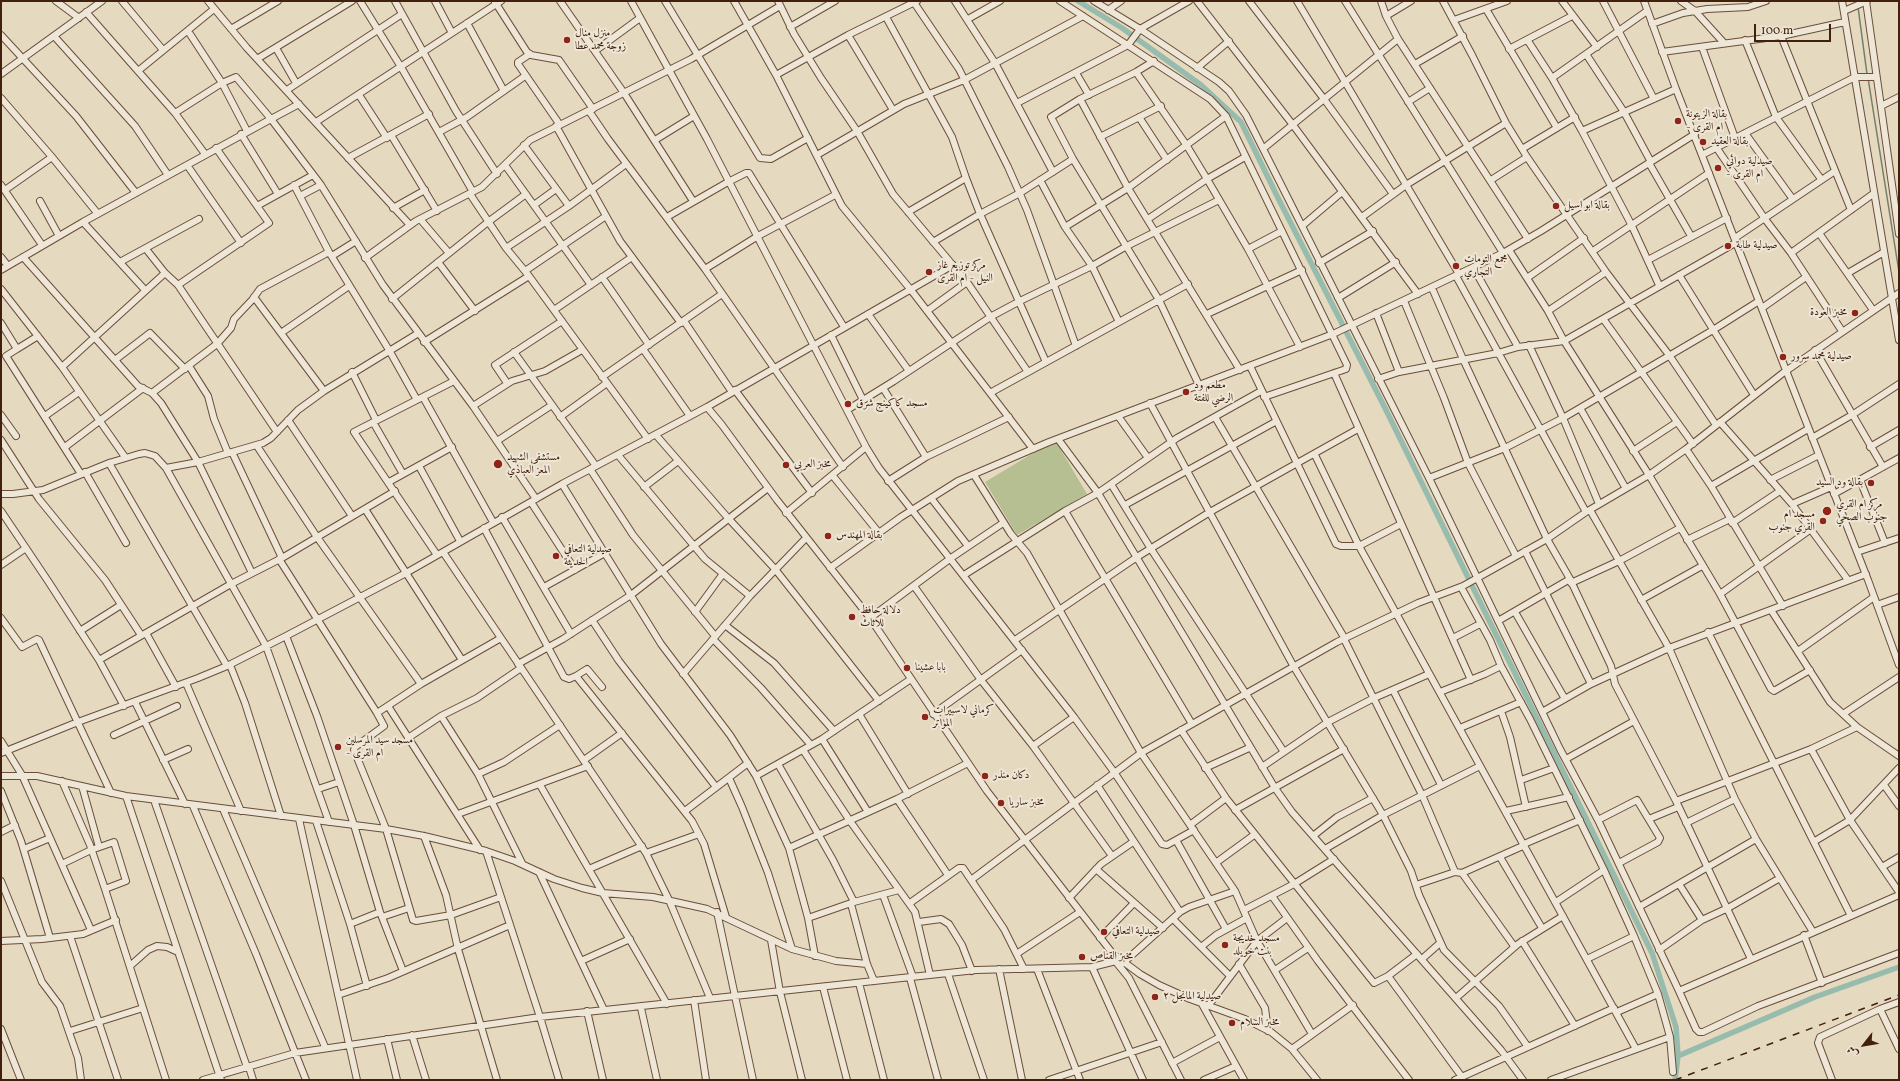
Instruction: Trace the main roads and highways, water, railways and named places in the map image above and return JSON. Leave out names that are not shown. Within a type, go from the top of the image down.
[{"type":"waterway","points":[[1078,1],[1122,28],[1201,85],[1241,122],[1385,408],[1652,953],[1676,1027],[1678,1056],[1675,1080]]},
{"type":"waterway","points":[[1858,7],[1867,74]]},
{"type":"waterway","points":[[1868,78],[1899,272]]},
{"type":"waterway","points":[[1678,1056],[1815,997],[1899,967]]},
{"type":"railway","points":[[1675,1080],[1899,995]]},
{"type":"place","name":"منزل منال زوجة محمد عطا","points":[[567,40]]},
{"type":"place","name":"بقالة الزيتونة - ام القرى","points":[[1678,121]]},
{"type":"place","name":"بقالة العقيد","points":[[1703,142]]},
{"type":"place","name":"صيدلية دوائي - ام القرى","points":[[1718,168]]},
{"type":"place","name":"بقالة ابو اسيل","points":[[1556,206]]},
{"type":"place","name":"صيدلية طابة","points":[[1728,246]]},
{"type":"place","name":"مجمع التومات التجاري","points":[[1456,266]]},
{"type":"place","name":"مركز توزيع غاز النيل - ام القرى","points":[[929,272]]},
{"type":"place","name":"مخبز العودة","points":[[1855,313]]},
{"type":"place","name":"صيدلية محمد سرور","points":[[1783,357]]},
{"type":"place","name":"مطعم ود الرضي للفتة","points":[[1186,392]]},
{"type":"place","name":"مسجد كاكينج شرق","points":[[848,404]]},
{"type":"place","name":"مستشفى الشهيد المعز العبادي","points":[[498,464]]},
{"type":"place","name":"مخبز العربي","points":[[786,465]]},
{"type":"place","name":"بقالة ود السيد","points":[[1871,483]]},
{"type":"place","name":"مركز ام القري جنوب الصحي","points":[[1827,511]]},
{"type":"place","name":"مسجد ام القري جنوب","points":[[1823,521]]},
{"type":"place","name":"بقالة المهندس","points":[[828,536]]},
{"type":"place","name":"صيدلية التعافي الحديثة","points":[[556,556]]},
{"type":"place","name":"دلالة حافظ للاثاث","points":[[852,617]]},
{"type":"place","name":"بابا عشينا","points":[[907,668]]},
{"type":"place","name":"كرماني لاسبيرات المواتر","points":[[925,717]]},
{"type":"place","name":"مسجد سيد المرسلين - ام القرى","points":[[338,747]]},
{"type":"place","name":"دكان منذر","points":[[985,776]]},
{"type":"place","name":"مخبز ساريا","points":[[1001,803]]},
{"type":"place","name":"صيدلية التعافي","points":[[1104,932]]},
{"type":"place","name":"مسجد خديجة بنت خويلد","points":[[1225,945]]},
{"type":"place","name":"مخبز القناص","points":[[1082,957]]},
{"type":"place","name":"صيدلية المانجل ٢","points":[[1155,997]]},
{"type":"place","name":"مخبز السلام","points":[[1232,1023]]}]
